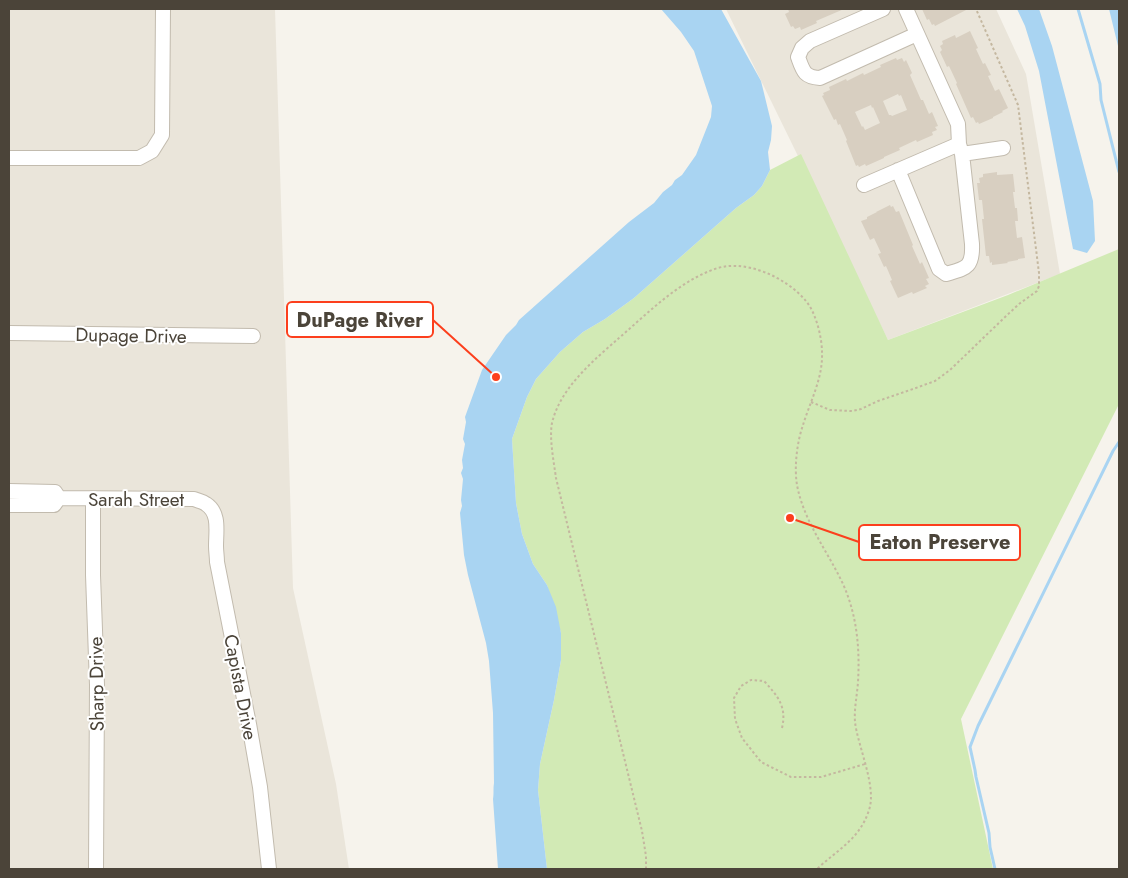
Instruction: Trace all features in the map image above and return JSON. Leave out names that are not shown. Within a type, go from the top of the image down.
[{"type":"street","points":[[9,158],[139,158],[152,151],[162,135],[163,9]]},
{"type":"street","points":[[883,9],[810,41],[802,48],[798,57],[803,70],[811,77],[820,78],[917,34]]},
{"type":"street","points":[[898,170],[939,269],[946,274],[969,264],[972,256],[958,124],[906,9]]},
{"type":"street","points":[[864,185],[898,170],[960,149],[1003,148]]},
{"type":"street","name":"Dupage Drive","points":[[9,333],[253,336]]},
{"type":"street","name":"Sarah Street","points":[[9,491],[55,492],[59,498]]},
{"type":"street","name":"Sarah Street","points":[[59,498],[194,499],[204,502],[210,507]]},
{"type":"street","name":"Sarah Street","points":[[9,505],[54,505],[59,498]]},
{"type":"street","name":"Sharp Drive","points":[[92,499],[97,685],[96,869]]},
{"type":"street","name":"Capista Drive","points":[[210,507],[216,523],[217,562],[258,778],[269,869]]},
{"type":"path","points":[[646,869],[642,831],[556,478],[552,452],[552,424],[558,407],[571,386],[591,362],[683,285],[714,269],[734,266],[761,270],[786,283],[807,302],[819,328],[822,355],[818,384],[802,427],[796,456],[796,482],[802,508],[843,584],[851,606],[857,633],[859,659],[855,703],[856,723],[870,788],[870,809],[850,842],[817,869]]},
{"type":"path","points":[[782,728],[784,720],[782,706],[777,695],[764,681],[752,680],[742,686],[734,698],[735,719],[742,738],[761,762],[791,777],[821,777],[865,764]]},
{"type":"shaded area","points":[[9,9],[275,9],[293,588],[336,784],[349,869],[9,869]]},
{"type":"shaded area","points":[[726,9],[996,9],[1026,74],[1060,274],[888,340]]},
{"type":"green space","points":[[801,154],[888,340],[1008,295],[1119,249],[1119,404],[961,719],[993,869],[547,869],[538,790],[540,764],[561,660],[561,633],[547,585],[533,564],[522,534],[516,503],[512,439],[527,397],[536,379],[560,352],[583,332],[634,298],[736,208],[754,195],[762,186],[770,170]]},
{"type":"water","points":[[661,9],[721,9],[761,81],[772,126],[768,152],[770,170],[762,186],[754,195],[736,208],[634,298],[583,332],[560,352],[536,379],[527,397],[512,439],[516,503],[522,534],[533,564],[547,585],[556,607],[561,633],[561,660],[540,764],[538,790],[547,869],[498,869],[493,799],[493,713],[489,661],[464,555],[460,513],[462,506],[463,479],[461,473],[465,444],[463,439],[465,417],[482,370],[506,335],[519,320],[629,222],[654,203],[682,175],[696,155],[711,117],[712,106],[694,51],[681,32]]},
{"type":"water","points":[[1017,9],[1039,9],[1052,46],[1093,201],[1095,241],[1087,253],[1073,249],[1039,71],[1025,26]]},
{"type":"water","points":[[1109,9],[1119,9],[1119,50]]},
{"type":"building","points":[[788,9],[844,9],[816,21],[817,23],[801,30],[800,27],[795,29],[793,26],[791,27],[785,14],[789,12]]},
{"type":"building","points":[[922,9],[968,9],[935,26],[934,24],[932,25],[929,19],[927,20]]},
{"type":"building","points":[[970,31],[983,64],[985,63],[991,75],[988,76],[995,91],[999,89],[1008,108],[993,118],[979,124],[978,122],[976,123],[973,117],[971,118],[957,83],[940,52],[942,50],[940,46],[943,44],[942,41],[955,35],[956,38]]},
{"type":"building","points":[[896,58],[897,60],[902,58],[904,62],[906,60],[912,73],[910,75],[921,100],[923,100],[929,114],[932,112],[938,126],[935,127],[937,130],[932,132],[933,135],[917,142],[916,140],[884,158],[859,167],[858,165],[856,166],[840,124],[838,125],[836,119],[834,120],[822,96],[824,95],[823,93],[830,90],[829,87],[863,73],[864,75],[881,67],[880,65]],"holes":[[[898,94],[899,96],[901,95],[907,110],[892,116],[889,115],[883,101]],[[871,105],[880,123],[865,130],[855,112]]]},
{"type":"building","points":[[997,172],[997,175],[1013,174],[1015,192],[1013,192],[1018,221],[1015,221],[1017,238],[1022,237],[1025,258],[992,265],[989,256],[986,256],[982,200],[979,200],[977,183],[980,183],[979,178],[983,177],[983,174]]},
{"type":"building","points":[[890,205],[891,207],[893,206],[896,212],[899,211],[920,264],[922,262],[929,278],[926,279],[929,284],[925,286],[927,288],[898,298],[890,281],[892,280],[886,266],[884,267],[878,254],[881,253],[874,238],[870,240],[861,221]]},
{"type":"waterway","points":[[1078,9],[1100,84],[1101,100],[1119,172]]},
{"type":"waterway","points":[[995,869],[970,747],[978,726],[1119,442]]},
{"type":"place","name":"DuPage River","points":[[496,377]]},
{"type":"place","name":"Eaton Preserve","points":[[790,518]]}]
